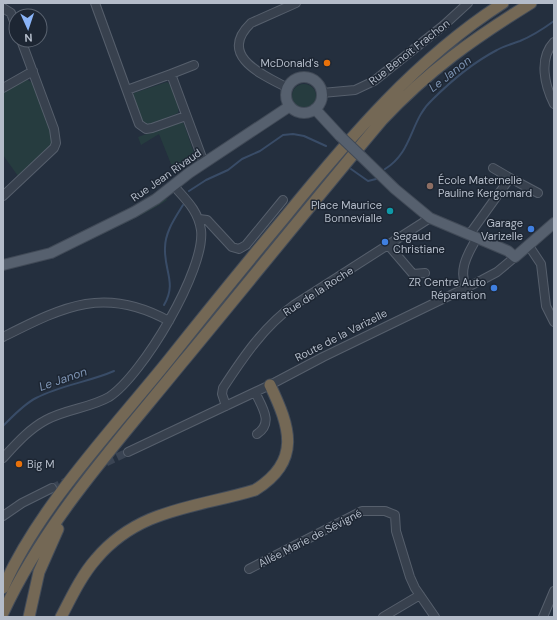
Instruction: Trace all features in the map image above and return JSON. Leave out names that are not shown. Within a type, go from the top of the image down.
[{"type":"highway","points":[[3,588],[6,577],[25,545],[68,484],[328,164],[365,122],[438,49],[503,3]]},
{"type":"highway","points":[[3,613],[36,550],[65,509],[332,179],[398,103],[444,61],[531,3]]},
{"type":"highway","points":[[61,617],[94,561],[106,548],[130,529],[164,513],[255,490],[268,482],[278,471],[285,461],[288,433],[285,418],[270,385]]},
{"type":"highway","points":[[29,617],[39,572],[65,509]]},
{"type":"main road","points":[[307,78],[317,83],[322,93],[319,105],[315,109],[305,113],[294,110],[290,106],[287,97],[288,88],[296,80],[307,78]]},
{"type":"main road","name":"Rue Jean Rivaud","points":[[3,265],[34,258],[66,246],[145,206],[204,163],[290,106]]},
{"type":"main road","points":[[315,109],[340,136],[395,189],[430,218],[471,239],[508,251],[516,257]]},
{"type":"main road","name":"Route de la Varizelle","points":[[516,257],[554,223]]},
{"type":"street","points":[[288,88],[248,66],[243,60],[239,43],[245,28],[251,23],[296,3]]},
{"type":"street","name":"Rue Benoît Frachon","points":[[322,93],[355,90],[374,81],[468,3]]},
{"type":"street","points":[[97,4],[126,90],[141,127],[152,128],[186,116]]},
{"type":"street","points":[[554,42],[546,57],[545,66],[547,84],[554,104]]},
{"type":"street","points":[[3,196],[50,153],[56,142],[54,129],[24,48]]},
{"type":"street","points":[[126,90],[194,65]]},
{"type":"street","points":[[3,88],[33,71]]},
{"type":"street","points":[[171,74],[204,163]]},
{"type":"street","points":[[493,168],[538,193]]},
{"type":"street","points":[[466,288],[464,280],[464,264],[471,239],[510,178]]},
{"type":"street","points":[[3,458],[20,439],[46,420],[95,403],[119,389],[148,354],[169,321],[198,256],[202,238],[199,219],[191,205],[173,185]]},
{"type":"street","points":[[199,219],[207,220],[232,247],[239,249],[246,245],[283,200]]},
{"type":"street","points":[[425,273],[413,274],[389,246],[430,218]]},
{"type":"street","name":"Rue de la Roche","points":[[226,406],[222,394],[223,388],[232,373],[278,318],[294,305],[389,246]]},
{"type":"street","points":[[529,246],[542,264],[546,306],[554,322]]},
{"type":"street","name":"Route de la Varizelle","points":[[128,452],[270,385],[323,357],[466,288],[497,272],[516,257]]},
{"type":"street","points":[[3,337],[65,308],[98,302],[131,306],[169,321]]},
{"type":"street","points":[[255,392],[267,419],[264,429],[257,434]]},
{"type":"street","points":[[3,516],[22,503],[52,488]]},
{"type":"street","name":"Allée Marie de Sévigné","points":[[248,569],[362,511],[385,511],[396,515],[395,526],[398,538],[410,577],[420,595]]},
{"type":"street","points":[[543,617],[554,591]]},
{"type":"street","points":[[383,617],[420,595],[435,617]]},
{"type":"green space","points":[[26,79],[33,83],[52,136],[52,144],[18,176],[3,155],[3,93]]},
{"type":"green space","points":[[167,82],[176,96],[178,113],[148,125],[143,124],[133,96],[134,93]]},
{"type":"green space","points":[[304,84],[312,88],[316,96],[312,104],[304,108],[296,104],[292,96],[296,88]]},
{"type":"green space","points":[[182,122],[196,159],[175,174],[159,134],[141,145],[138,137]]},
{"type":"green space","points":[[166,198],[167,200],[148,211],[75,247],[33,263],[3,270],[74,247],[150,209]]},
{"type":"waterway","name":"Le Janon","points":[[385,169],[401,154],[425,108],[447,86],[463,72],[488,55],[502,47],[529,37],[554,21]]},
{"type":"waterway","name":"Le Janon","points":[[189,191],[206,180],[228,170],[242,159],[260,151],[283,135],[293,134],[304,136],[326,146]]},
{"type":"waterway","name":"Le Janon","points":[[351,169],[368,181],[376,179]]},
{"type":"waterway","name":"Le Janon","points":[[164,305],[170,290],[165,256],[165,242],[171,225],[183,205]]},
{"type":"waterway","name":"Le Janon","points":[[3,426],[23,407],[36,398],[55,390],[114,371]]},
{"type":"tunnel","points":[[52,488],[128,452]]},
{"type":"place","name":"McDonald's","points":[[327,63]]},
{"type":"place","name":"École Maternelle Pauline Kergomard","points":[[430,186]]},
{"type":"place","name":"Place Maurice Bonnevialle","points":[[390,211]]},
{"type":"place","name":"Garage Varizelle","points":[[531,229]]},
{"type":"place","name":"Segaud Christiane","points":[[385,242]]},
{"type":"place","name":"ZR Centre Auto Réparation","points":[[494,288]]},
{"type":"place","name":"Big M","points":[[19,464]]}]
